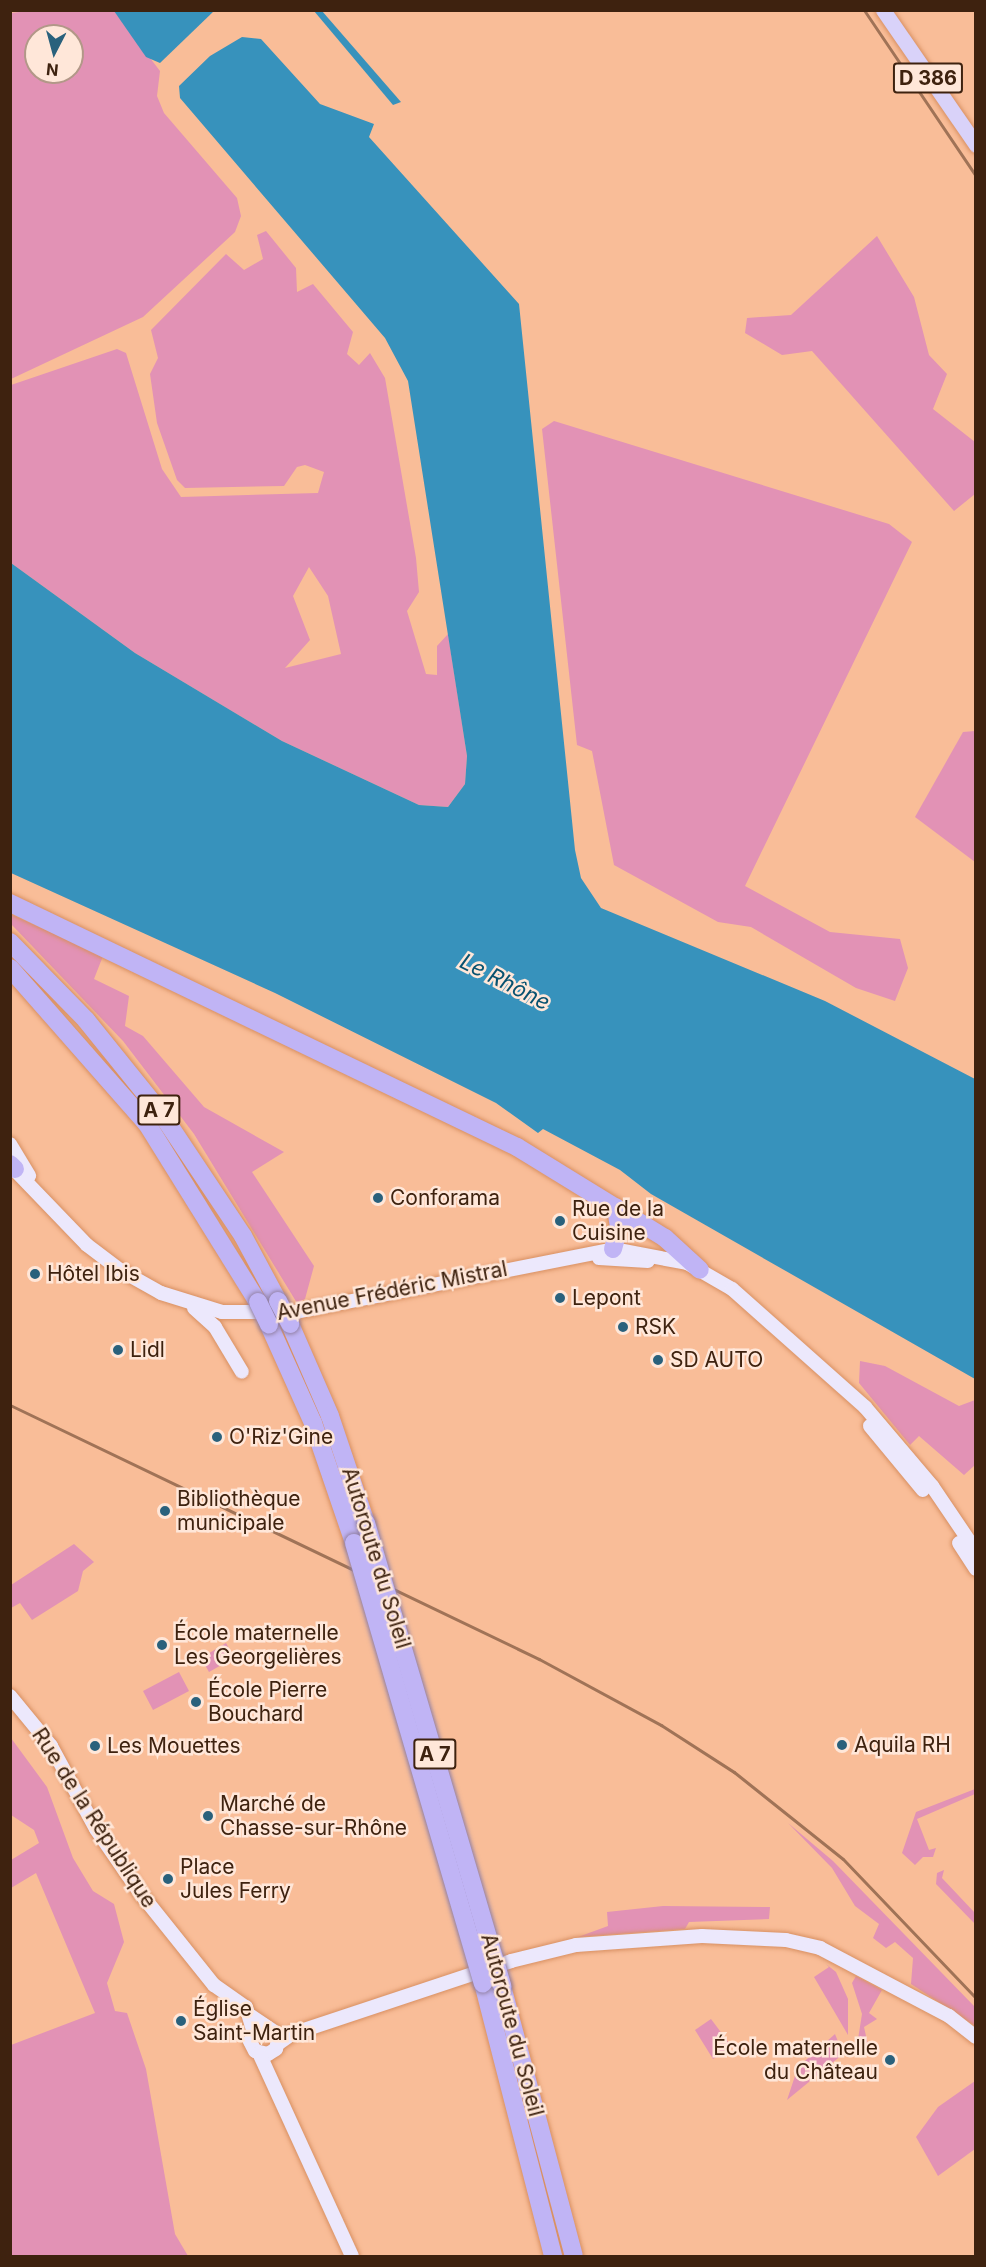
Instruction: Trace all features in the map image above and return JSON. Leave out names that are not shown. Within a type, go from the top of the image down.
[{"type":"highway","points":[[10,903],[486,1131],[616,1207],[687,1254],[700,1270]]},
{"type":"highway","name":"Autoroute du Soleil","points":[[10,942],[86,1020],[161,1113],[243,1236],[290,1324],[330,1416],[366,1523],[502,1986],[574,2256]]},
{"type":"highway","name":"Autoroute du Soleil","points":[[10,968],[147,1124],[258,1302],[321,1442],[354,1543],[483,1983],[553,2256]]},
{"type":"highway","points":[[613,1249],[619,1227],[616,1207]]},
{"type":"main road","name":"D 386","points":[[883,10],[975,145]]},
{"type":"main road","name":"D 386","points":[[895,10],[975,131]]},
{"type":"main road","name":"Avenue Frédéric Mistral","points":[[10,1144],[33,1183]]},
{"type":"main road","name":"Avenue Frédéric Mistral","points":[[12,1166],[33,1183],[104,1259],[185,1302],[231,1313],[296,1312],[613,1249],[653,1253],[700,1270],[746,1303],[836,1382],[900,1447],[975,1551]]},
{"type":"main road","name":"Avenue Frédéric Mistral","points":[[580,1256],[671,1267],[746,1303]]},
{"type":"main road","points":[[185,1302],[208,1319],[242,1372]]},
{"type":"main road","name":"Avenue Frédéric Mistral","points":[[836,1382],[925,1492],[975,1569]]},
{"type":"main road","name":"Rue de la République","points":[[10,1696],[51,1746],[96,1829],[141,1894],[201,1971],[256,2024],[278,2037]]},
{"type":"main road","points":[[264,2058],[278,2037],[555,1950],[702,1935],[786,1940],[820,1948],[950,2016],[975,2037]]},
{"type":"main road","points":[[256,2024],[251,2045],[264,2058],[352,2256]]},
{"type":"shaded area","points":[[35,10],[114,11],[160,71],[157,96],[164,113],[237,198],[241,216],[235,232],[143,317],[11,379],[11,13]]},
{"type":"shaded area","points":[[266,231],[296,268],[297,292],[313,284],[353,332],[347,354],[359,365],[370,353],[385,378],[416,558],[419,592],[407,611],[426,674],[437,675],[437,646],[448,634],[467,756],[465,784],[448,807],[419,805],[282,741],[135,653],[11,563],[11,385],[117,349],[126,353],[162,469],[181,497],[318,493],[324,472],[305,465],[297,467],[284,486],[185,488],[177,480],[157,423],[150,374],[158,358],[151,330],[226,254],[244,270],[263,259],[257,235]],"holes":[[[309,567],[328,596],[341,654],[285,668],[310,640],[293,596]]]},
{"type":"shaded area","points":[[877,236],[914,297],[929,355],[947,374],[933,409],[975,442],[975,494],[954,511],[812,351],[782,355],[745,333],[747,318],[791,315]]},
{"type":"shaded area","points":[[554,421],[889,524],[912,542],[745,886],[830,932],[900,939],[908,968],[895,1001],[856,988],[751,927],[718,922],[614,865],[592,751],[577,745],[542,429]]},
{"type":"shaded area","points":[[976,731],[975,862],[915,817],[963,732]]},
{"type":"shaded area","points":[[10,914],[103,956],[94,979],[129,996],[125,1026],[143,1036],[204,1107],[284,1152],[252,1172],[314,1266],[305,1299],[297,1303],[194,1134],[123,1041],[11,924]]},
{"type":"shaded area","points":[[860,1361],[885,1366],[959,1406],[975,1400],[975,1465],[964,1475],[919,1436],[910,1445],[859,1383]]},
{"type":"shaded area","points":[[74,1544],[94,1562],[83,1571],[78,1591],[32,1620],[20,1603],[11,1608],[11,1585]]},
{"type":"shaded area","points":[[226,1643],[234,1658],[209,1672],[201,1658]]},
{"type":"shaded area","points":[[179,1672],[189,1691],[153,1710],[143,1691]]},
{"type":"shaded area","points":[[11,1738],[47,1787],[73,1858],[93,1891],[114,1904],[124,1942],[107,1983],[115,2011],[127,2013],[146,2069],[175,2234],[188,2256],[11,2256],[11,2045],[95,2013],[36,1873],[11,1888],[11,1860],[39,1843],[34,1830],[11,1815]]},
{"type":"shaded area","points":[[975,1789],[975,1794],[917,1819],[929,1850],[936,1848],[933,1857],[923,1857],[915,1865],[902,1853],[916,1812]]},
{"type":"shaded area","points":[[788,1823],[833,1861],[975,2007],[975,2026],[911,1984],[913,1958],[895,1942],[886,1948],[873,1938],[879,1924],[855,1906],[832,1868]]},
{"type":"shaded area","points":[[944,1870],[942,1878],[975,1913],[975,1924],[936,1884],[937,1873]]},
{"type":"shaded area","points":[[663,1906],[770,1907],[769,1919],[689,1922],[685,1929],[578,1937],[608,1926],[607,1912]]},
{"type":"shaded area","points":[[826,1964],[836,1972],[848,1999],[848,2035],[814,1977],[829,1967]]},
{"type":"shaded area","points":[[856,1976],[882,1990],[869,2013],[877,2019],[864,2027],[868,2045],[856,2052],[862,2014],[852,1983]]},
{"type":"shaded area","points":[[711,2019],[732,2047],[713,2059],[695,2030]]},
{"type":"shaded area","points":[[835,2034],[843,2054],[787,2100],[798,2067]]},
{"type":"shaded area","points":[[975,2081],[975,2149],[938,2176],[916,2137],[938,2107]]},
{"type":"water","points":[[114,11],[214,11],[160,63],[146,57]]},
{"type":"water","points":[[314,11],[322,11],[401,102],[393,105]]},
{"type":"water","name":"Le Rhône","points":[[242,37],[261,39],[320,104],[374,124],[369,137],[519,304],[575,850],[581,878],[601,908],[825,1001],[975,1079],[975,1379],[651,1194],[620,1170],[543,1129],[538,1133],[496,1103],[275,993],[11,873],[11,563],[135,653],[282,741],[419,805],[448,807],[465,784],[467,756],[408,381],[385,338],[180,98],[179,86],[210,56]]},
{"type":"railway","points":[[864,10],[976,176]]},
{"type":"railway","points":[[10,1405],[539,1659],[661,1725],[734,1772],[843,1859],[976,1998]]},
{"type":"place","name":"Conforama","points":[[378,1198]]},
{"type":"place","name":"Rue de la Cuisine","points":[[560,1221]]},
{"type":"place","name":"Hôtel Ibis","points":[[35,1274]]},
{"type":"place","name":"Lepont","points":[[560,1298]]},
{"type":"place","name":"RSK","points":[[623,1327]]},
{"type":"place","name":"Lidl","points":[[118,1350]]},
{"type":"place","name":"SD AUTO","points":[[658,1360]]},
{"type":"place","name":"O'Riz'Gine","points":[[217,1437]]},
{"type":"place","name":"Bibliothèque municipale","points":[[165,1511]]},
{"type":"place","name":"École maternelle Les Georgelières","points":[[162,1645]]},
{"type":"place","name":"École Pierre Bouchard","points":[[196,1702]]},
{"type":"place","name":"Aquila RH","points":[[842,1745]]},
{"type":"place","name":"Les Mouettes","points":[[95,1746]]},
{"type":"place","name":"Marché de Chasse-sur-Rhône","points":[[208,1816]]},
{"type":"place","name":"Place Jules Ferry","points":[[168,1879]]},
{"type":"place","name":"Église Saint-Martin","points":[[181,2021]]},
{"type":"place","name":"École maternelle du Château","points":[[890,2060]]}]
